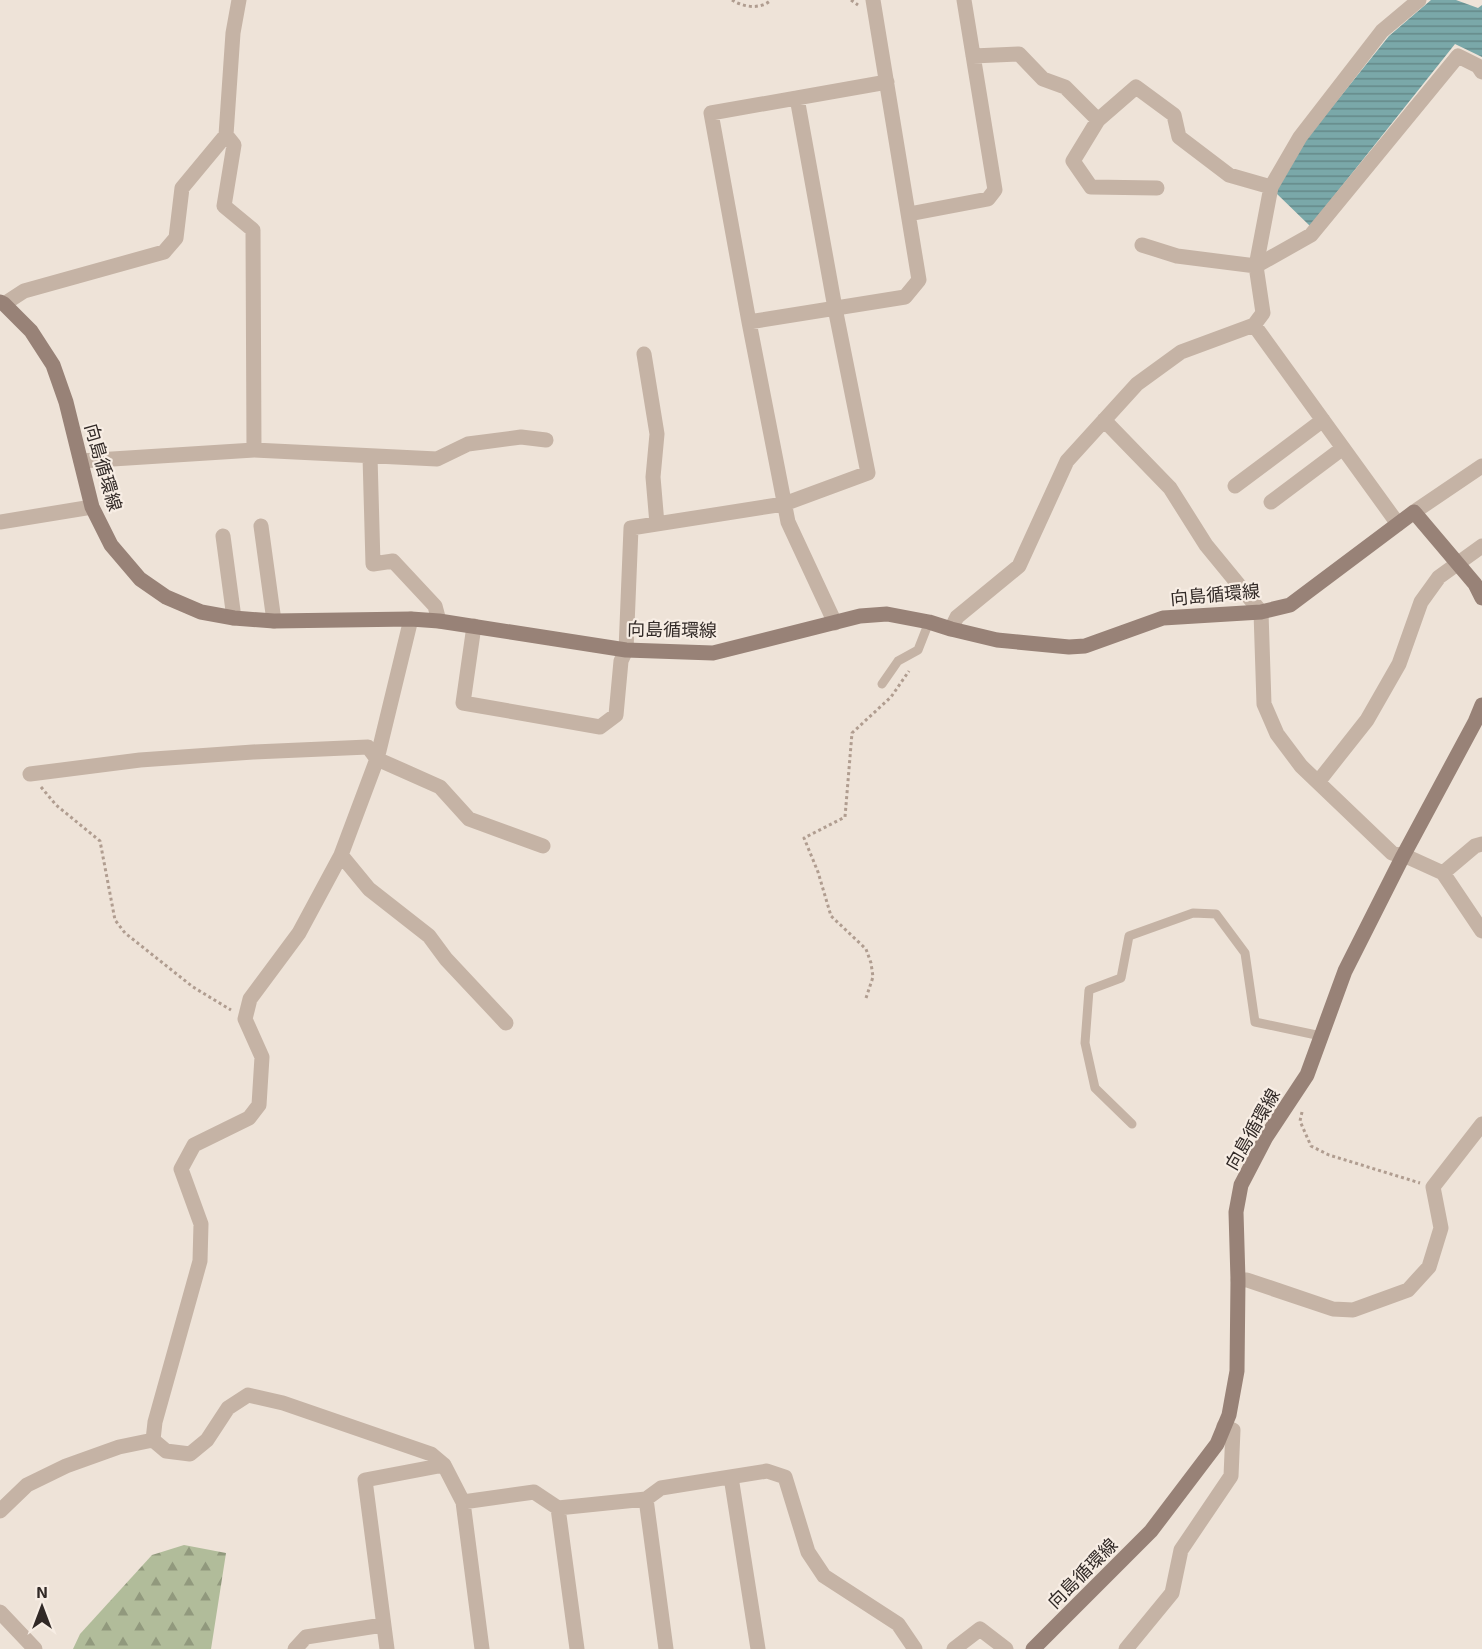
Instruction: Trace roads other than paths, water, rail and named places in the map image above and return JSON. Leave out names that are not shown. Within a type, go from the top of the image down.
[{"type":"main road","name":"向島循環線","points":[[2,303],[31,331],[53,365],[66,402],[92,507],[111,545],[140,579],[166,597],[201,612],[234,618],[274,621],[411,619],[439,621],[626,650],[713,653],[860,616],[887,614],[998,640],[1069,647],[1085,646],[1163,618],[1260,612],[1290,605],[1414,512]]},
{"type":"main road","points":[[1414,512],[1475,584],[1482,598]]},
{"type":"main road","name":"向島循環線","points":[[1034,1649],[1151,1531],[1217,1444],[1229,1415],[1237,1371],[1236,1212],[1241,1185],[1266,1137],[1307,1075],[1346,971],[1402,856],[1482,705]]},
{"type":"street","points":[[2,303],[24,291],[164,252],[177,238],[182,188],[226,135],[233,33],[238,0]]},
{"type":"street","points":[[749,322],[904,297],[919,280],[873,0]]},
{"type":"street","points":[[909,214],[988,199],[995,190],[964,0]]},
{"type":"street","points":[[951,629],[957,617],[1019,566],[1067,461],[1137,384],[1181,352],[1254,325],[1263,313],[1256,266],[1271,187],[1300,137],[1382,31],[1419,0]]},
{"type":"street","points":[[973,56],[1019,54],[1043,79],[1065,87],[1098,120]]},
{"type":"street","points":[[1142,245],[1177,256],[1256,266],[1311,235],[1458,57],[1478,66],[1482,72]]},
{"type":"street","points":[[835,623],[788,522],[711,113],[887,82]]},
{"type":"street","points":[[1157,188],[1091,187],[1073,161],[1098,120],[1136,87],[1174,115],[1179,137],[1229,175],[1271,187]]},
{"type":"street","points":[[474,626],[463,703],[600,726],[616,716],[621,661],[626,650],[631,528],[784,504],[867,473],[797,98]]},
{"type":"street","points":[[226,135],[234,145],[224,206],[253,230],[254,450]]},
{"type":"street","points":[[1254,325],[1398,524]]},
{"type":"street","points":[[644,354],[657,434],[653,477],[657,524]]},
{"type":"street","points":[[1104,420],[1170,488],[1206,545],[1260,612],[1264,704],[1277,734],[1301,766],[1392,853],[1443,873],[1482,931]]},
{"type":"street","points":[[1235,486],[1323,420]]},
{"type":"street","points":[[81,462],[254,450],[437,459],[468,444],[521,437],[546,440]]},
{"type":"street","points":[[1271,502],[1342,448]]},
{"type":"street","points":[[370,456],[373,564],[393,561],[435,606],[439,621]]},
{"type":"street","points":[[1414,512],[1482,467]]},
{"type":"street","points":[[0,522],[92,507]]},
{"type":"street","points":[[261,526],[274,621]]},
{"type":"street","points":[[223,536],[234,618]]},
{"type":"street","points":[[1318,782],[1367,720],[1399,664],[1421,602],[1439,577],[1482,546]]},
{"type":"street","points":[[153,1440],[155,1422],[200,1261],[201,1224],[181,1169],[194,1145],[249,1118],[259,1105],[262,1057],[245,1019],[250,999],[299,933],[341,855],[376,759],[411,619]]},
{"type":"street","points":[[30,774],[140,760],[368,747],[376,759],[440,787],[470,819],[543,846]]},
{"type":"street","points":[[1443,873],[1475,846],[1482,844]]},
{"type":"street","points":[[341,855],[369,888],[429,936],[446,959],[506,1023]]},
{"type":"street","points":[[1238,1280],[1247,1280],[1333,1309],[1353,1310],[1408,1290],[1429,1267],[1441,1228],[1433,1187],[1482,1124]]},
{"type":"street","points":[[153,1440],[166,1451],[190,1454],[207,1440],[228,1408],[248,1395],[283,1403],[431,1454],[444,1465],[463,1502],[482,1649]]},
{"type":"street","points":[[1126,1649],[1172,1593],[1181,1550],[1231,1476],[1233,1430],[1224,1426]]},
{"type":"street","points":[[0,1511],[27,1485],[66,1466],[119,1448],[153,1440]]},
{"type":"street","points":[[387,1649],[365,1480],[444,1465]]},
{"type":"street","points":[[463,1502],[534,1492],[558,1508],[646,1499],[661,1488],[767,1471],[785,1477],[808,1552],[824,1576],[898,1624],[915,1649]]},
{"type":"street","points":[[731,1477],[758,1649]]},
{"type":"street","points":[[646,1499],[666,1649]]},
{"type":"street","points":[[558,1508],[578,1649]]},
{"type":"street","points":[[0,1611],[35,1649]]},
{"type":"street","points":[[295,1649],[306,1637],[383,1625]]},
{"type":"street","points":[[954,1649],[980,1629],[1006,1649]]},
{"type":"lane","points":[[882,684],[898,661],[918,650],[929,622]]},
{"type":"lane","points":[[1132,1124],[1095,1088],[1085,1042],[1089,990],[1120,978],[1129,936],[1193,913],[1216,914],[1245,953],[1256,1022],[1322,1036]]},
{"type":"water","points":[[1431,0],[1456,0],[1478,8],[1482,5],[1482,57],[1455,44],[1310,226],[1275,192],[1307,138],[1389,36]]}]
